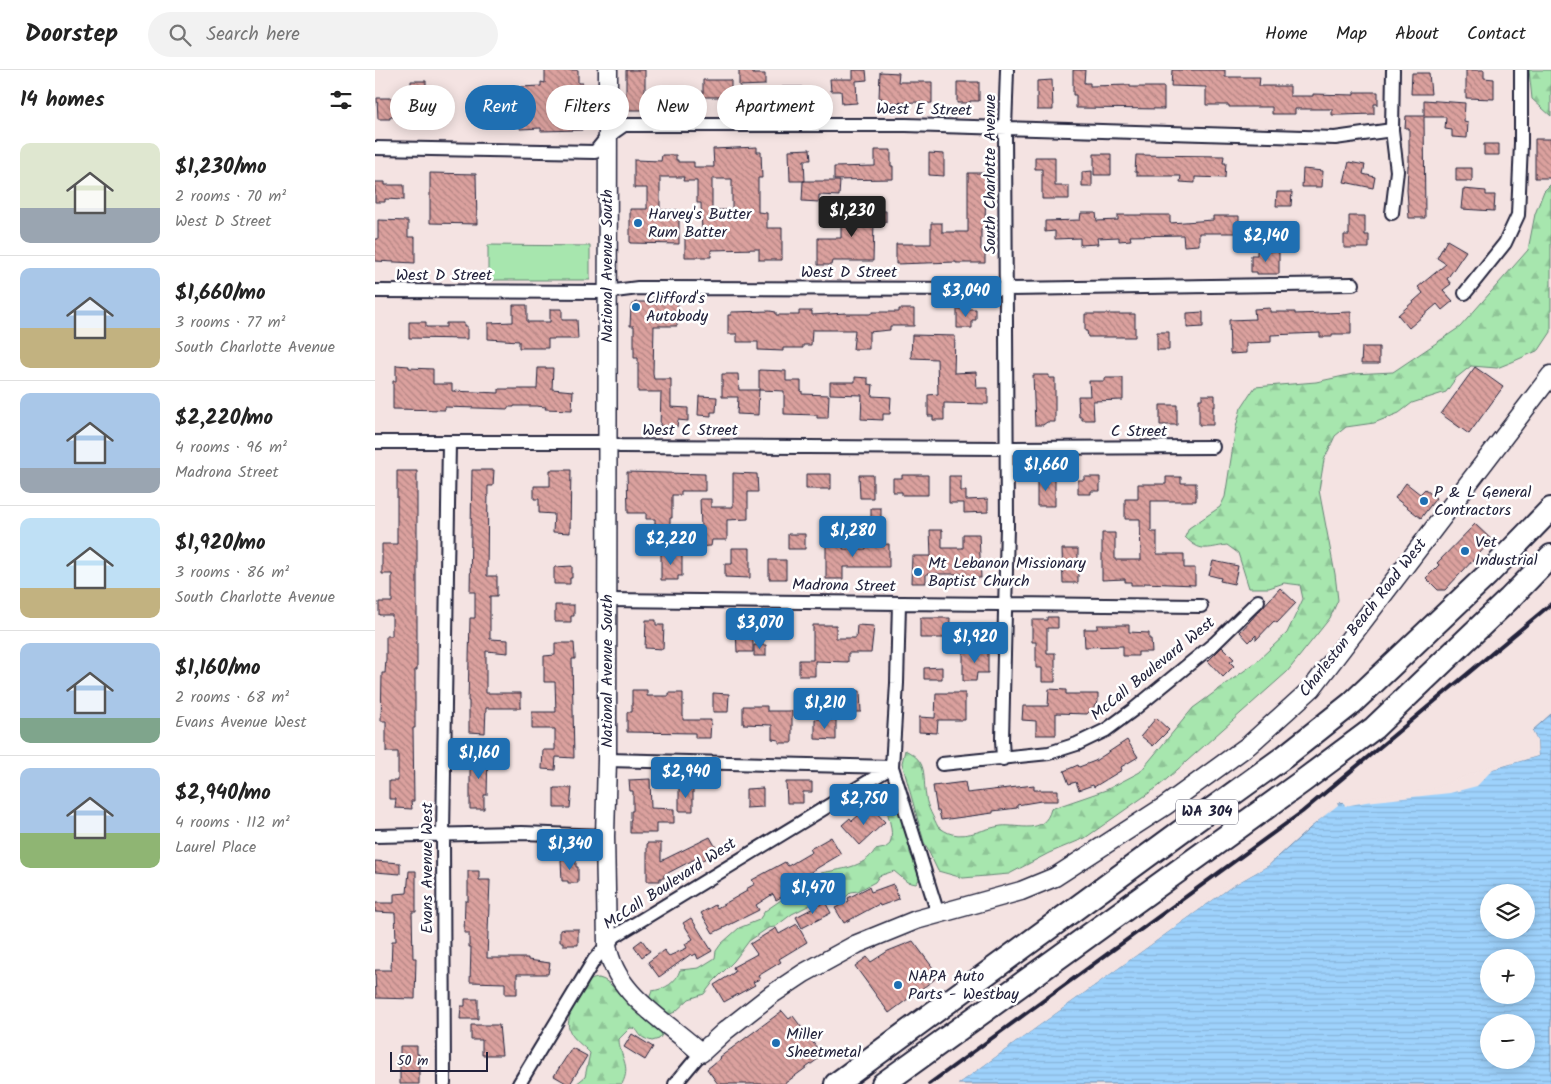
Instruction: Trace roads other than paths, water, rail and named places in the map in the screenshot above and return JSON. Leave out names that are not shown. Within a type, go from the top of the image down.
[{"type":"highway","name":"WA 304","points":[[836,1084],[1284,757],[1352,703],[1473,588],[1551,509]]},
{"type":"highway","name":"WA 304","points":[[883,1084],[1303,781],[1373,728],[1502,606],[1551,556]]},
{"type":"main road","name":"National Avenue South","points":[[608,70],[607,760],[605,836],[607,944],[609,957],[643,1006],[701,1053]]},
{"type":"main road","name":"Charleston Beach Road West","points":[[701,1053],[751,1010],[804,973],[869,939],[938,914],[1021,891],[1055,877],[1113,841],[1249,745],[1312,688],[1551,375]]},
{"type":"street","name":"South Charlotte Avenue","points":[[1003,759],[1004,603],[1007,526],[1005,128],[1007,70]]},
{"type":"street","points":[[1392,213],[1397,171],[1393,130],[1393,70]]},
{"type":"street","points":[[1465,293],[1505,243],[1518,215],[1521,143],[1521,70]]},
{"type":"street","name":"West E Street","points":[[375,148],[595,152],[607,137],[624,124],[906,125],[1335,138],[1393,130]]},
{"type":"street","name":"West D Street","points":[[375,291],[607,292],[638,288],[1006,289],[1353,284]]},
{"type":"street","name":"West C Street","points":[[375,442],[606,442],[620,446],[1006,448]]},
{"type":"street","name":"Evans Avenue West","points":[[444,1084],[443,835],[449,442]]},
{"type":"street","name":"C Street","points":[[1006,448],[1213,447]]},
{"type":"street","name":"Madrona Street","points":[[607,600],[1201,606]]},
{"type":"street","name":"McCall Boulevard West","points":[[942,764],[1049,753],[1077,744],[1106,730],[1215,643],[1258,601]]},
{"type":"street","points":[[899,603],[892,767],[938,914]]},
{"type":"street","points":[[607,760],[892,767]]},
{"type":"street","name":"McCall Boulevard West","points":[[519,1084],[594,960],[615,936],[892,767]]},
{"type":"street","points":[[375,836],[522,833],[605,836]]},
{"type":"street","name":"Charleston Beach Road West","points":[[675,1084],[701,1053]]},
{"type":"water","points":[[1551,714],[1551,1084],[958,1084],[1232,886],[1269,865],[1338,803],[1431,793],[1493,769],[1538,756],[1537,741],[1532,731]]},
{"type":"railway","points":[[929,1084],[1302,812],[1551,604]]},
{"type":"place","name":"Harvey's Butter Rum Batter","points":[[638,223]]},
{"type":"place","name":"Clifford's Autobody","points":[[636,307]]},
{"type":"place","name":"P & L General Contractors","points":[[1424,501]]},
{"type":"place","name":"Vet Industrial","points":[[1465,551]]},
{"type":"place","name":"Mt Lebanon Missionary Baptist Church","points":[[918,572]]},
{"type":"place","name":"NAPA Auto Parts - Westbay","points":[[898,985]]},
{"type":"place","name":"Miller Sheetmetal","points":[[776,1043]]}]
